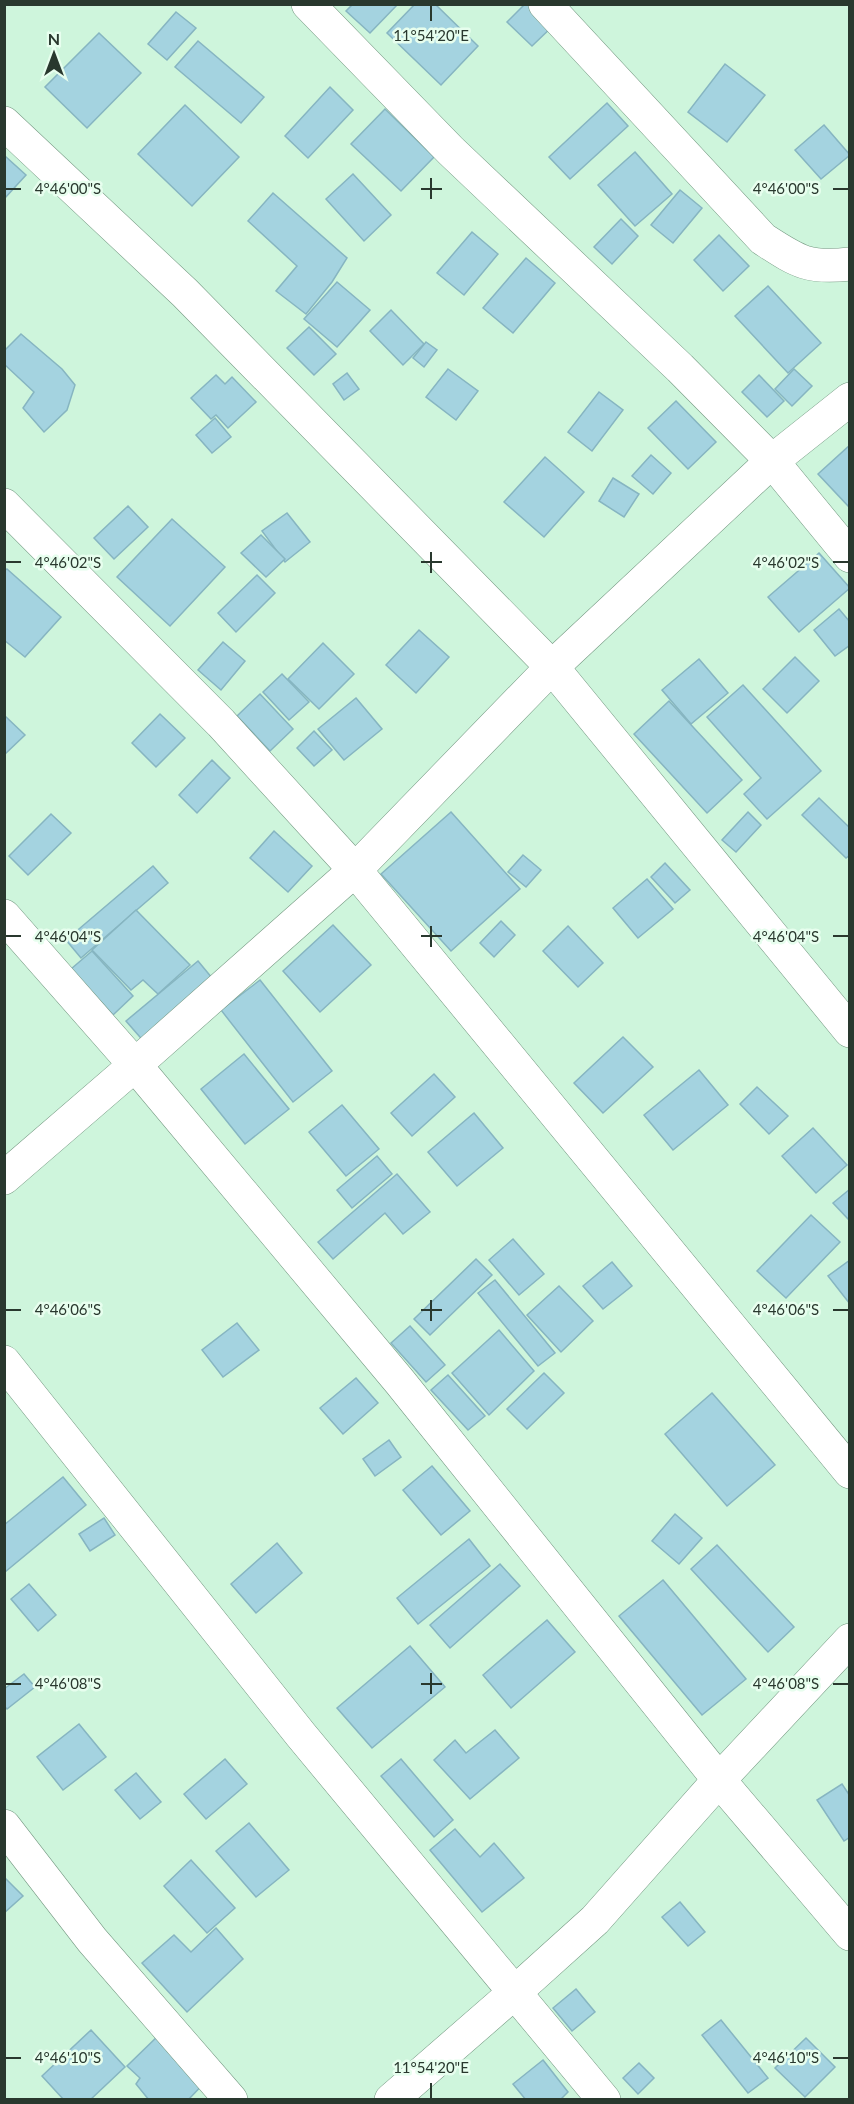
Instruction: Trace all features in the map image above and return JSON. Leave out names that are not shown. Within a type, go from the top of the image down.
[{"type":"street","points":[[308,4],[451,151],[680,368],[772,461],[849,556]]},
{"type":"street","points":[[545,4],[763,239],[798,262],[828,266],[849,264]]},
{"type":"street","points":[[4,123],[185,293],[552,667],[849,1030]]},
{"type":"street","points":[[4,1178],[355,870],[552,667],[772,461],[849,399]]},
{"type":"street","points":[[4,505],[221,723],[355,870],[849,1472]]},
{"type":"street","points":[[4,916],[135,1065],[408,1391],[719,1780],[849,1934]]},
{"type":"street","points":[[4,1362],[301,1735],[604,2100]]},
{"type":"street","points":[[391,2100],[595,1920],[719,1780],[849,1640]]},
{"type":"street","points":[[4,1826],[92,1940],[231,2100]]},
{"type":"building","points":[[353,4],[398,4],[370,33],[346,11]]},
{"type":"building","points":[[415,4],[435,4],[478,46],[441,85],[387,33]]},
{"type":"building","points":[[525,4],[539,4],[557,22],[532,46],[507,22]]},
{"type":"building","points":[[176,12],[196,28],[167,60],[148,44]]},
{"type":"building","points":[[99,33],[141,73],[87,128],[45,87]]},
{"type":"building","points":[[198,41],[264,97],[241,123],[175,67]]},
{"type":"building","points":[[725,64],[765,95],[727,142],[688,112]]},
{"type":"building","points":[[330,87],[353,110],[308,158],[285,136]]},
{"type":"building","points":[[607,103],[628,126],[570,179],[549,157]]},
{"type":"building","points":[[185,105],[239,157],[192,206],[138,154]]},
{"type":"building","points":[[385,109],[434,157],[401,191],[351,144]]},
{"type":"building","points":[[824,125],[850,155],[821,179],[795,150]]},
{"type":"building","points":[[635,152],[672,194],[635,226],[598,185]]},
{"type":"building","points":[[4,157],[26,175],[4,199]]},
{"type":"building","points":[[353,174],[391,215],[364,241],[326,199]]},
{"type":"building","points":[[680,190],[702,208],[673,243],[651,225]]},
{"type":"building","points":[[273,193],[347,258],[332,282],[306,314],[276,291],[297,266],[248,221]]},
{"type":"building","points":[[621,219],[638,236],[612,264],[594,247]]},
{"type":"building","points":[[472,232],[498,254],[464,295],[437,273]]},
{"type":"building","points":[[719,235],[749,266],[723,291],[694,260]]},
{"type":"building","points":[[526,258],[555,283],[513,333],[483,308]]},
{"type":"building","points":[[337,282],[370,310],[337,347],[304,319]]},
{"type":"building","points":[[768,286],[821,343],[788,373],[735,316]]},
{"type":"building","points":[[391,310],[424,344],[403,365],[370,331]]},
{"type":"building","points":[[309,327],[336,354],[314,375],[287,348]]},
{"type":"building","points":[[21,334],[62,369],[75,385],[67,410],[44,432],[23,408],[34,392],[4,364],[4,351]]},
{"type":"building","points":[[426,342],[437,350],[424,367],[413,358]]},
{"type":"building","points":[[448,369],[478,391],[456,420],[426,397]]},
{"type":"building","points":[[794,369],[812,386],[792,406],[775,389]]},
{"type":"building","points":[[347,373],[359,389],[344,400],[333,384]]},
{"type":"building","points":[[216,375],[225,384],[232,377],[256,402],[228,428],[216,415],[211,419],[191,398]]},
{"type":"building","points":[[759,375],[784,401],[767,417],[742,392]]},
{"type":"building","points":[[599,392],[623,410],[592,451],[568,432]]},
{"type":"building","points":[[676,401],[716,442],[688,469],[648,428]]},
{"type":"building","points":[[215,418],[231,437],[212,453],[196,435]]},
{"type":"building","points":[[850,445],[850,508],[818,474]]},
{"type":"building","points":[[651,455],[671,473],[653,494],[632,476]]},
{"type":"building","points":[[545,457],[584,492],[544,537],[504,502]]},
{"type":"building","points":[[613,478],[639,494],[624,517],[599,501]]},
{"type":"building","points":[[128,506],[148,527],[114,559],[94,538]]},
{"type":"building","points":[[287,513],[310,542],[285,562],[262,531]]},
{"type":"building","points":[[172,519],[225,567],[170,626],[117,577]]},
{"type":"building","points":[[261,535],[285,559],[266,577],[241,553]]},
{"type":"building","points":[[819,553],[850,588],[799,632],[768,597]]},
{"type":"building","points":[[7,569],[61,617],[25,657],[4,640],[4,571]]},
{"type":"building","points":[[257,575],[275,593],[236,632],[218,613]]},
{"type":"building","points":[[839,609],[850,622],[850,645],[835,656],[814,630]]},
{"type":"building","points":[[419,630],[449,657],[416,693],[386,665]]},
{"type":"building","points":[[223,642],[245,661],[221,690],[198,670]]},
{"type":"building","points":[[323,643],[354,674],[319,709],[288,679]]},
{"type":"building","points":[[795,657],[819,681],[787,713],[763,689]]},
{"type":"building","points":[[699,659],[728,693],[691,724],[662,690]]},
{"type":"building","points":[[282,674],[309,702],[289,720],[263,692]]},
{"type":"building","points":[[743,685],[821,771],[767,819],[744,794],[761,778],[707,717]]},
{"type":"building","points":[[260,694],[293,729],[270,751],[237,716]]},
{"type":"building","points":[[356,698],[382,729],[344,760],[318,729]]},
{"type":"building","points":[[669,701],[742,780],[707,813],[634,734]]},
{"type":"building","points":[[160,714],[185,738],[156,767],[132,743]]},
{"type":"building","points":[[4,715],[25,735],[4,755]]},
{"type":"building","points":[[314,731],[332,750],[314,766],[297,748]]},
{"type":"building","points":[[212,760],[230,778],[197,813],[179,795]]},
{"type":"building","points":[[819,798],[850,828],[850,855],[846,858],[802,815]]},
{"type":"building","points":[[451,812],[520,889],[451,951],[381,874]]},
{"type":"building","points":[[748,812],[761,825],[736,852],[722,840]]},
{"type":"building","points":[[51,814],[71,833],[28,875],[9,856]]},
{"type":"building","points":[[274,831],[312,866],[288,892],[250,858]]},
{"type":"building","points":[[523,855],[541,870],[526,887],[508,872]]},
{"type":"building","points":[[665,863],[690,890],[675,903],[651,877]]},
{"type":"building","points":[[153,866],[168,883],[81,958],[66,940]]},
{"type":"building","points":[[647,879],[673,909],[638,938],[613,908]]},
{"type":"building","points":[[136,910],[190,965],[158,994],[143,980],[131,990],[92,950]]},
{"type":"building","points":[[501,921],[515,935],[494,957],[480,943]]},
{"type":"building","points":[[333,925],[371,965],[320,1012],[283,971]]},
{"type":"building","points":[[568,926],[603,963],[578,987],[543,951]]},
{"type":"building","points":[[92,951],[133,996],[113,1015],[71,969]]},
{"type":"building","points":[[198,961],[217,984],[146,1044],[126,1021]]},
{"type":"building","points":[[260,980],[332,1071],[293,1102],[221,1010]]},
{"type":"building","points":[[623,1037],[653,1067],[603,1113],[574,1083]]},
{"type":"building","points":[[244,1054],[289,1109],[245,1144],[201,1089]]},
{"type":"building","points":[[699,1070],[728,1105],[673,1150],[644,1115]]},
{"type":"building","points":[[434,1074],[455,1097],[412,1136],[391,1113]]},
{"type":"building","points":[[757,1087],[788,1116],[769,1134],[740,1104]]},
{"type":"building","points":[[342,1105],[379,1149],[346,1176],[309,1132]]},
{"type":"building","points":[[474,1113],[503,1148],[457,1186],[428,1152]]},
{"type":"building","points":[[813,1128],[847,1165],[816,1193],[782,1156]]},
{"type":"building","points":[[377,1156],[392,1174],[352,1208],[337,1190]]},
{"type":"building","points":[[397,1174],[430,1212],[403,1234],[385,1213],[333,1259],[318,1242]]},
{"type":"building","points":[[850,1189],[850,1221],[833,1203]]},
{"type":"building","points":[[811,1215],[840,1242],[786,1298],[757,1271]]},
{"type":"building","points":[[513,1239],[544,1274],[519,1295],[489,1260]]},
{"type":"building","points":[[476,1259],[492,1275],[430,1335],[414,1319]]},
{"type":"building","points":[[850,1260],[850,1304],[828,1276]]},
{"type":"building","points":[[612,1262],[632,1286],[603,1309],[583,1286]]},
{"type":"building","points":[[495,1280],[555,1353],[538,1366],[478,1293]]},
{"type":"building","points":[[559,1286],[593,1321],[561,1352],[527,1315]]},
{"type":"building","points":[[237,1323],[259,1350],[223,1377],[202,1350]]},
{"type":"building","points":[[410,1326],[445,1365],[426,1382],[391,1343]]},
{"type":"building","points":[[499,1330],[534,1371],[489,1415],[452,1373]]},
{"type":"building","points":[[544,1373],[564,1393],[527,1429],[507,1409]]},
{"type":"building","points":[[448,1375],[485,1416],[468,1430],[431,1390]]},
{"type":"building","points":[[356,1378],[378,1403],[343,1434],[320,1408]]},
{"type":"building","points":[[712,1393],[775,1465],[727,1506],[665,1434]]},
{"type":"building","points":[[389,1440],[401,1457],[375,1476],[363,1459]]},
{"type":"building","points":[[432,1466],[470,1511],[441,1535],[403,1490]]},
{"type":"building","points":[[63,1477],[86,1505],[5,1572],[4,1525]]},
{"type":"building","points":[[675,1514],[702,1538],[679,1564],[652,1541]]},
{"type":"building","points":[[104,1518],[115,1535],[90,1551],[79,1534]]},
{"type":"building","points":[[469,1539],[490,1566],[418,1624],[397,1598]]},
{"type":"building","points":[[277,1543],[302,1573],[256,1613],[231,1584]]},
{"type":"building","points":[[717,1545],[794,1627],[768,1652],[691,1569]]},
{"type":"building","points":[[500,1564],[520,1586],[450,1648],[430,1625]]},
{"type":"building","points":[[663,1580],[746,1679],[702,1715],[619,1616]]},
{"type":"building","points":[[29,1584],[56,1615],[38,1631],[11,1599]]},
{"type":"building","points":[[547,1620],[575,1652],[511,1708],[483,1675]]},
{"type":"building","points":[[410,1646],[445,1687],[372,1748],[337,1708]]},
{"type":"building","points":[[24,1674],[35,1687],[7,1709],[4,1706],[4,1689]]},
{"type":"building","points":[[79,1724],[106,1757],[63,1790],[37,1757]]},
{"type":"building","points":[[495,1730],[519,1758],[470,1799],[434,1760],[455,1740],[466,1753]]},
{"type":"building","points":[[225,1759],[247,1784],[206,1819],[184,1794]]},
{"type":"building","points":[[401,1759],[453,1820],[434,1837],[381,1776]]},
{"type":"building","points":[[136,1773],[161,1802],[140,1819],[115,1790]]},
{"type":"building","points":[[842,1784],[850,1796],[850,1837],[844,1841],[817,1800]]},
{"type":"building","points":[[249,1823],[289,1870],[256,1897],[216,1851]]},
{"type":"building","points":[[455,1829],[480,1857],[494,1843],[524,1878],[482,1912],[430,1850]]},
{"type":"building","points":[[191,1860],[235,1908],[207,1933],[164,1886]]},
{"type":"building","points":[[4,1877],[23,1896],[4,1913]]},
{"type":"building","points":[[680,1902],[705,1932],[688,1946],[662,1917]]},
{"type":"building","points":[[216,1928],[243,1959],[187,2012],[142,1963],[174,1935],[191,1952]]},
{"type":"building","points":[[576,1989],[595,2012],[572,2031],[553,2008]]},
{"type":"building","points":[[721,2020],[768,2078],[748,2093],[702,2035]]},
{"type":"building","points":[[91,2030],[125,2067],[90,2100],[64,2100],[42,2076]]},
{"type":"building","points":[[161,2033],[209,2078],[188,2100],[149,2100],[136,2084],[140,2078],[127,2066]]},
{"type":"building","points":[[806,2038],[835,2067],[805,2097],[775,2068]]},
{"type":"building","points":[[543,2060],[568,2092],[560,2100],[526,2100],[513,2084]]},
{"type":"building","points":[[639,2063],[654,2078],[638,2094],[623,2078]]}]
